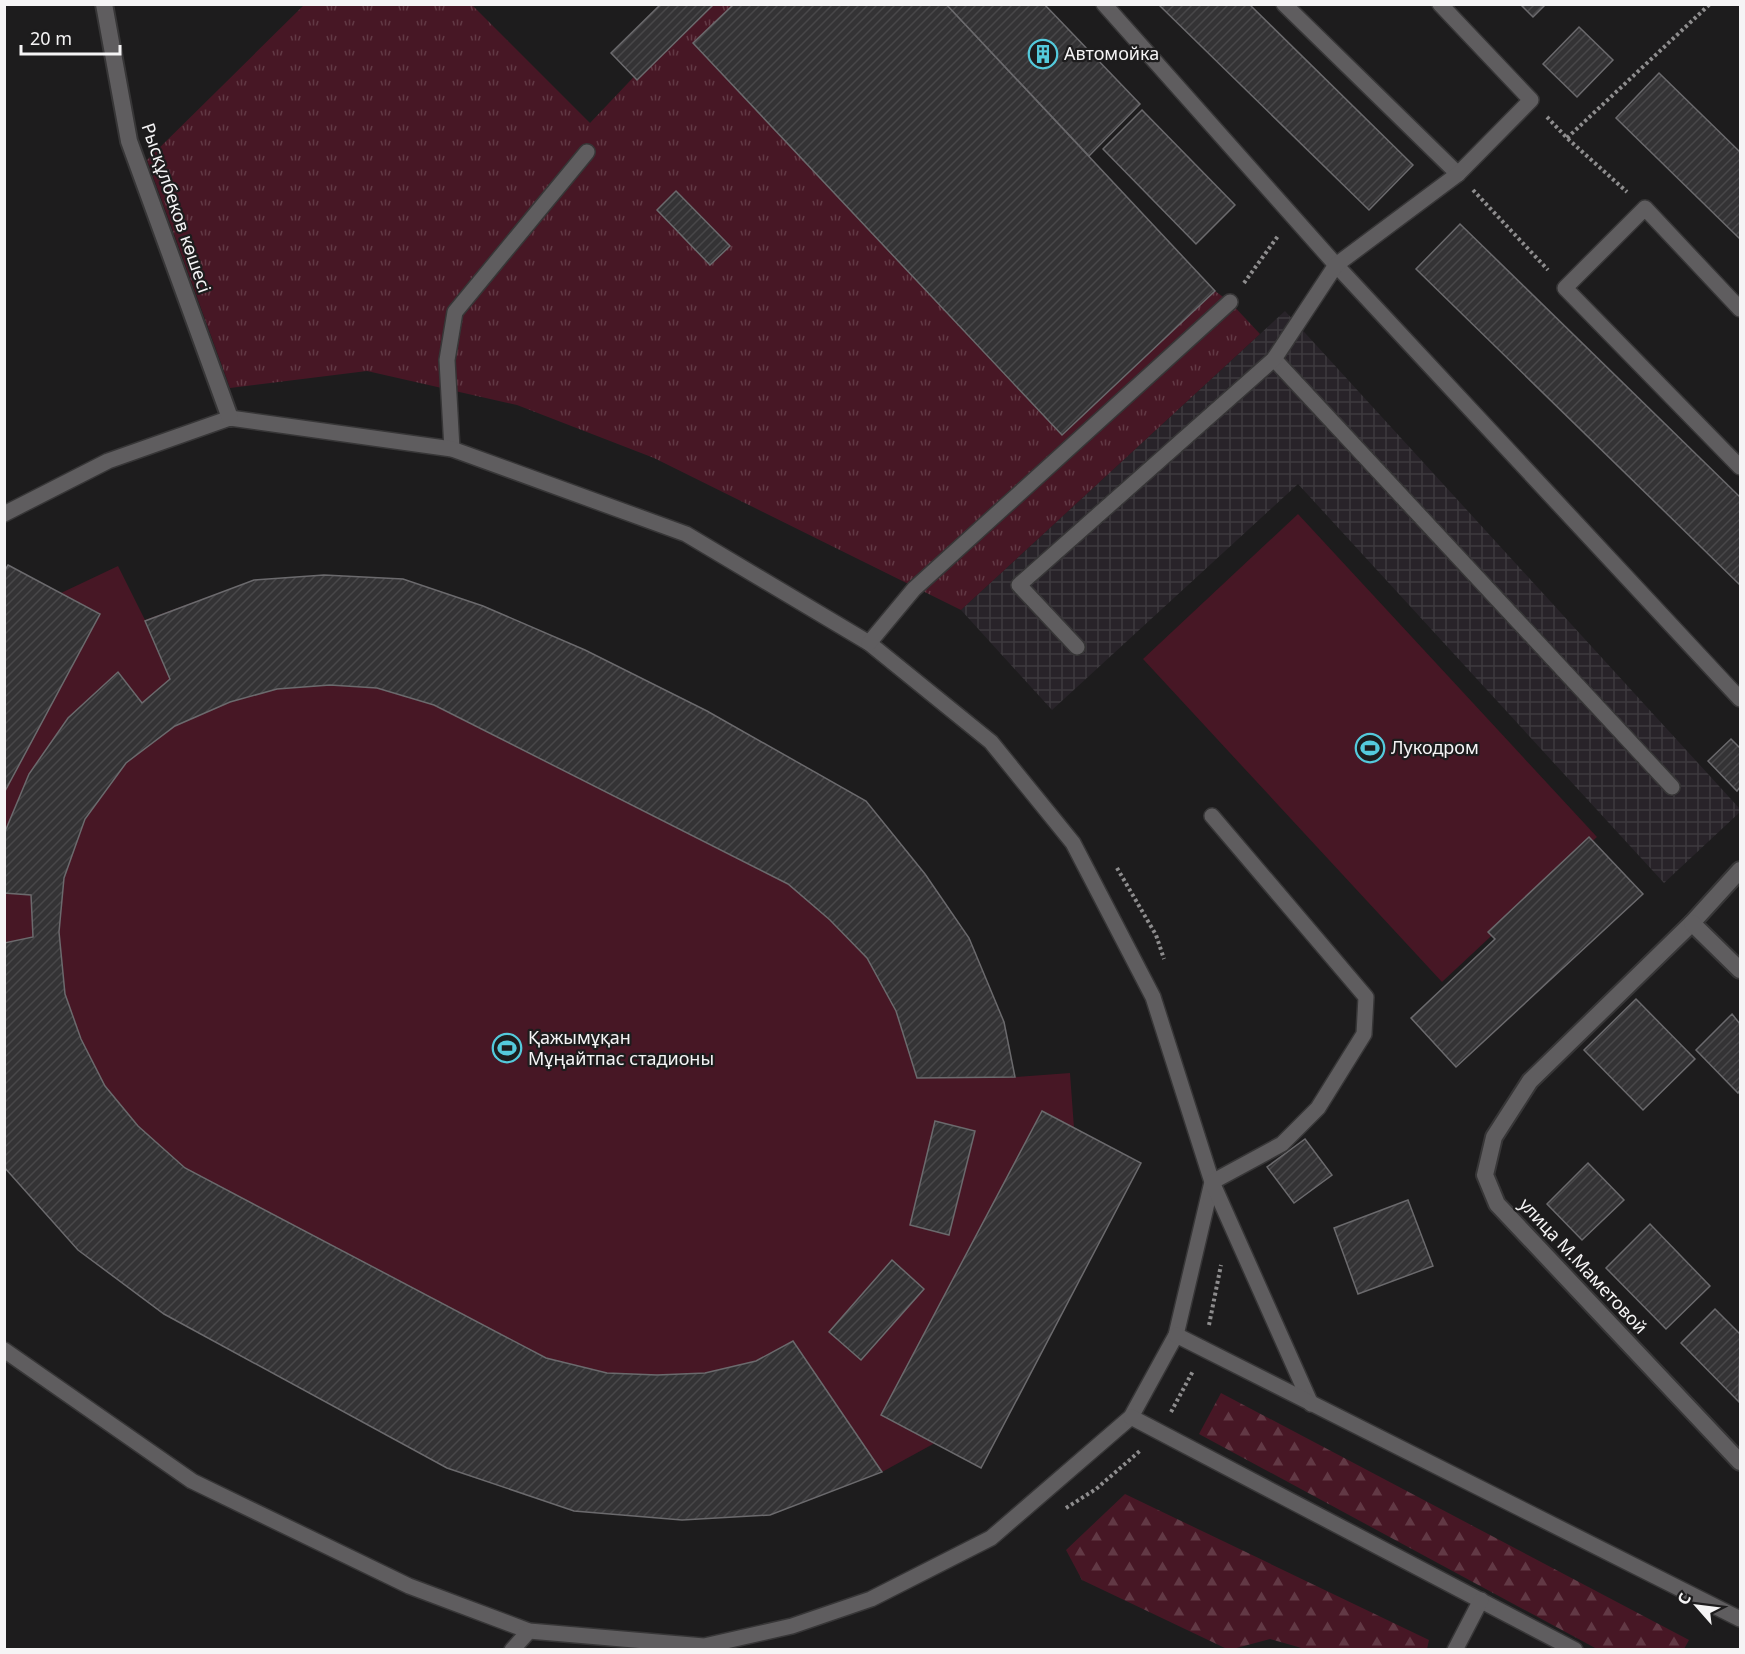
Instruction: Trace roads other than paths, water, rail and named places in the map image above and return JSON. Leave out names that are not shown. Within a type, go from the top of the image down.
[{"type":"street","name":"Рысқұлбеков көшесі","points":[[104,4],[129,141],[230,418]]},
{"type":"street","name":"улица М.Маметовой","points":[[1740,870],[1692,923],[1530,1081],[1494,1137],[1485,1175],[1497,1204],[1740,1462]]},
{"type":"street","points":[[1692,923],[1740,970]]},
{"type":"lane","points":[[1104,4],[1336,265],[1740,699]]},
{"type":"lane","points":[[1284,4],[1458,174]]},
{"type":"lane","points":[[1077,646],[1019,585],[1274,359],[1336,265],[1458,174],[1532,100],[1440,4]]},
{"type":"lane","points":[[452,449],[447,360],[455,312],[587,152]]},
{"type":"lane","points":[[1740,309],[1645,208],[1565,288],[1740,467]]},
{"type":"lane","points":[[869,643],[914,589],[1230,302]]},
{"type":"lane","points":[[1274,359],[1672,787]]},
{"type":"lane","points":[[4,514],[108,461],[230,418],[452,449],[686,534],[869,643],[991,742],[1073,843],[1153,997],[1212,1182],[1311,1404]]},
{"type":"lane","points":[[4,1350],[192,1481],[409,1586],[529,1630],[704,1646],[792,1626],[860,1603],[992,1538],[1131,1417],[1176,1335],[1212,1182],[1282,1144],[1318,1108],[1364,1034],[1366,997],[1212,816]]},
{"type":"lane","points":[[1176,1335],[1740,1619]]},
{"type":"lane","points":[[1131,1417],[1575,1650]]},
{"type":"lane","points":[[1455,1650],[1481,1600]]},
{"type":"lane","points":[[512,1650],[529,1630]]},
{"type":"place","name":"Автомойка","points":[[1043,54]]},
{"type":"place","name":"Лукодром","points":[[1370,748]]},
{"type":"place","name":"Қажымұқан Мұңайтпас стадионы","points":[[507,1048]]}]
